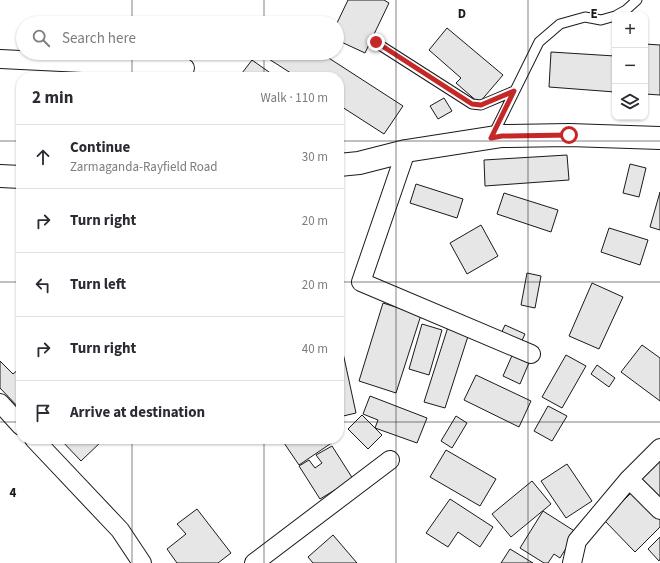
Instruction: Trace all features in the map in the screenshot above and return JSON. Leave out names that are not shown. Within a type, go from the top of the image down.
[{"type":"street","points":[[0,59],[16,60]]},
{"type":"street","points":[[21,60],[185,68]]},
{"type":"street","points":[[344,164],[359,163],[406,150],[502,136],[569,135],[660,138]]},
{"type":"street","points":[[406,150],[361,282],[531,354]]},
{"type":"street","points":[[0,176],[16,177]]},
{"type":"street","points":[[0,404],[16,421]]},
{"type":"street","points":[[39,444],[120,530],[142,563]]},
{"type":"street","points":[[572,563],[577,541],[629,479],[660,448]]},
{"type":"street","points":[[254,563],[390,460]]},
{"type":"street","points":[[629,479],[660,510]]},
{"type":"lane","points":[[622,12],[637,0]]},
{"type":"lane","points":[[491,138],[539,42],[560,24],[585,17],[601,20],[612,16]]},
{"type":"lane","points":[[376,42],[472,104],[481,105],[514,91]]},
{"type":"building","points":[[348,0],[384,0],[389,3],[365,53],[344,43],[344,16],[340,16]]},
{"type":"building","points":[[447,28],[503,75],[479,103],[456,83],[461,78],[429,50]]},
{"type":"building","points":[[648,44],[660,45],[660,95],[648,94]]},
{"type":"building","points":[[551,52],[612,56],[612,92],[549,87]]},
{"type":"building","points":[[252,60],[269,72],[243,72]]},
{"type":"building","points":[[270,60],[332,60],[403,106],[384,134],[344,108],[344,72],[289,72]]},
{"type":"building","points":[[444,98],[452,111],[438,119],[430,106]]},
{"type":"building","points":[[567,155],[569,180],[485,186],[484,160]]},
{"type":"building","points":[[630,164],[646,168],[639,197],[623,193]]},
{"type":"building","points":[[416,184],[463,199],[457,218],[410,203]]},
{"type":"building","points":[[660,192],[660,230],[650,227]]},
{"type":"building","points":[[504,193],[558,210],[551,232],[497,214]]},
{"type":"building","points":[[481,225],[498,256],[467,274],[450,243]]},
{"type":"building","points":[[609,228],[648,240],[640,265],[601,252]]},
{"type":"building","points":[[527,273],[541,276],[535,308],[521,305]]},
{"type":"building","points":[[592,283],[623,297],[599,349],[569,336]]},
{"type":"building","points":[[383,303],[421,315],[396,393],[359,381]]},
{"type":"building","points":[[422,324],[442,330],[429,375],[409,369]]},
{"type":"building","points":[[505,325],[525,334],[520,345],[500,336]]},
{"type":"building","points":[[448,327],[469,333],[445,408],[424,402]]},
{"type":"building","points":[[642,345],[660,358],[660,401],[621,372]]},
{"type":"building","points":[[514,351],[531,358],[520,384],[503,376]]},
{"type":"building","points":[[566,355],[586,366],[562,408],[542,397]]},
{"type":"building","points":[[344,358],[356,413],[344,416]]},
{"type":"building","points":[[0,361],[13,374],[16,371],[16,405],[0,388]]},
{"type":"building","points":[[597,365],[615,378],[609,387],[591,374]]},
{"type":"building","points":[[476,375],[531,401],[519,427],[464,400]]},
{"type":"building","points":[[370,396],[427,418],[417,443],[375,428],[378,420],[363,414]]},
{"type":"building","points":[[548,406],[567,416],[552,441],[534,431]]},
{"type":"building","points":[[362,415],[382,435],[368,449],[348,429]]},
{"type":"building","points":[[456,416],[467,423],[452,448],[441,441]]},
{"type":"building","points":[[65,444],[99,444],[81,461]]},
{"type":"building","points":[[285,444],[330,444],[299,465]]},
{"type":"building","points":[[332,446],[353,479],[320,499],[299,466],[309,460],[315,468],[322,463],[316,455]]},
{"type":"building","points":[[446,450],[496,479],[480,506],[430,477]]},
{"type":"building","points":[[660,458],[660,501],[638,478]]},
{"type":"building","points":[[567,464],[592,501],[566,518],[541,481]]},
{"type":"building","points":[[532,481],[551,504],[511,537],[492,514]]},
{"type":"building","points":[[634,490],[660,515],[660,527],[635,552],[604,520]]},
{"type":"building","points":[[450,499],[493,527],[480,547],[458,532],[448,547],[426,533]]},
{"type":"building","points":[[197,509],[231,553],[218,563],[177,563],[167,549],[186,534],[177,524]]},
{"type":"building","points":[[543,511],[576,532],[560,558],[554,554],[548,563],[544,563],[520,548]]},
{"type":"building","points":[[333,535],[357,563],[313,563],[308,557]]},
{"type":"building","points":[[660,537],[660,559],[659,561],[648,549]]},
{"type":"building","points":[[510,549],[533,563],[501,563]]},
{"type":"route","points":[[376,42],[472,104],[481,105],[514,91],[491,138],[502,136],[569,135]]}]
